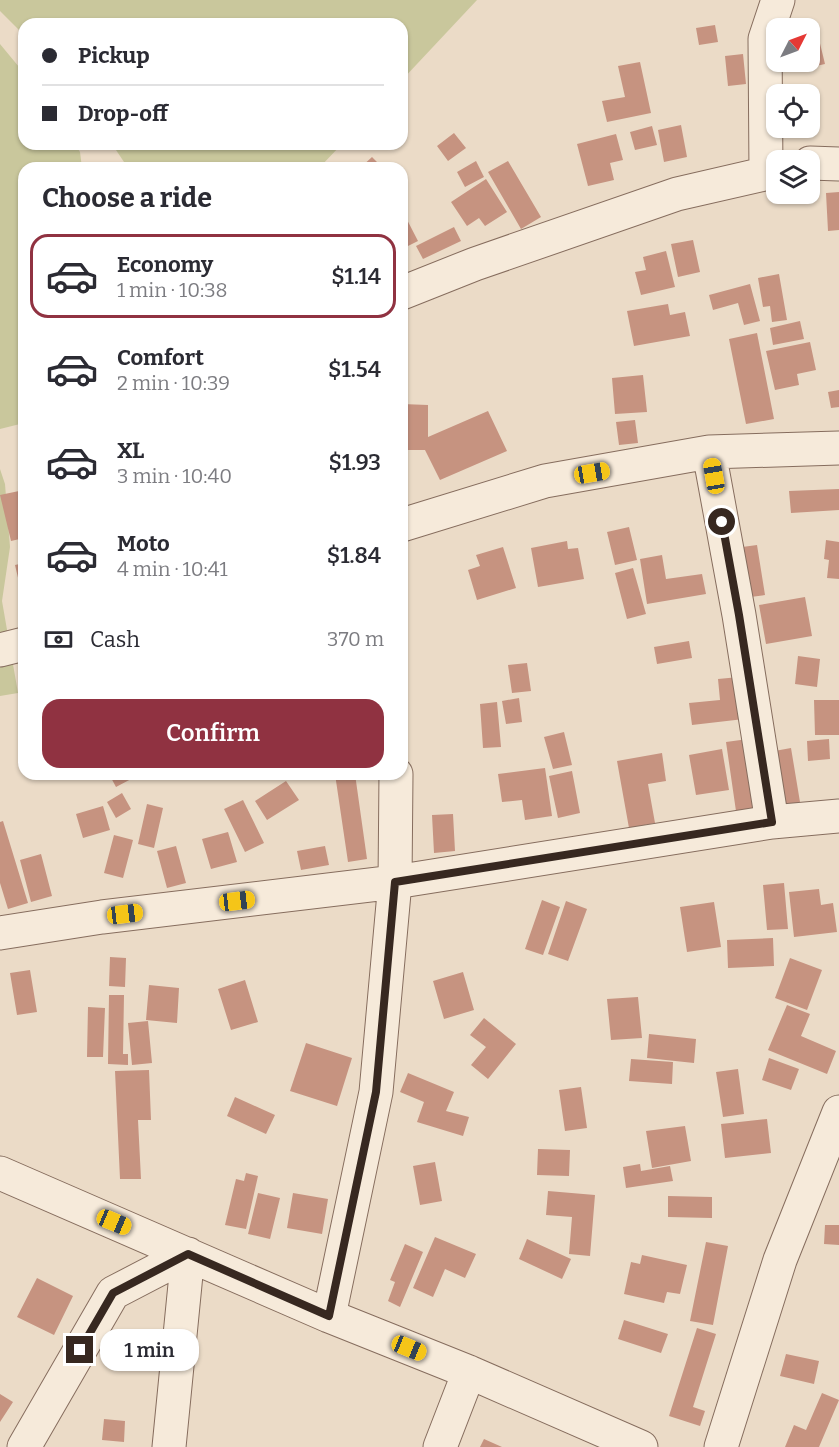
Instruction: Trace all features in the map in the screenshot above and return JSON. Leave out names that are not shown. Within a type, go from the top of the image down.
[{"type":"street","points":[[770,150],[765,39],[778,0]]},
{"type":"street","points":[[820,163],[839,164]]},
{"type":"street","points":[[408,291],[476,264],[677,194],[766,173]]},
{"type":"street","points":[[408,523],[545,481],[709,452],[839,448]]},
{"type":"street","points":[[709,452],[739,615],[772,822]]},
{"type":"street","points":[[0,650],[18,646]]},
{"type":"street","points":[[329,1316],[376,1092],[395,882],[396,780]]},
{"type":"street","points":[[0,933],[102,917],[395,882],[772,822],[839,816]]},
{"type":"street","points":[[721,1447],[780,1260],[839,1112]]},
{"type":"street","points":[[0,1173],[329,1316],[469,1372],[641,1447]]},
{"type":"street","points":[[24,1447],[113,1293],[188,1254]]},
{"type":"street","points":[[169,1447],[188,1254]]},
{"type":"street","points":[[440,1447],[469,1372]]},
{"type":"shaded area","points":[[0,0],[477,0],[408,74],[408,18],[18,18],[18,29],[0,11]]},
{"type":"shaded area","points":[[0,44],[18,66],[18,150],[79,150],[81,162],[18,162],[18,424],[0,429]]},
{"type":"shaded area","points":[[116,150],[336,150],[325,162],[124,162]]},
{"type":"shaded area","points":[[0,469],[5,484],[10,547],[2,601],[18,693],[0,696]]},
{"type":"building","points":[[715,25],[718,42],[699,45],[696,28]]},
{"type":"building","points":[[820,43],[825,64],[820,65]]},
{"type":"building","points":[[743,54],[746,84],[728,86],[725,56]]},
{"type":"building","points":[[640,62],[651,113],[607,122],[602,101],[625,97],[618,66]]},
{"type":"building","points":[[681,125],[687,157],[664,162],[658,130]]},
{"type":"building","points":[[652,126],[657,145],[635,150],[630,132]]},
{"type":"building","points":[[454,133],[466,148],[448,161],[437,146]]},
{"type":"building","points":[[616,134],[623,160],[610,163],[614,180],[588,186],[577,144]]},
{"type":"building","points":[[372,157],[377,162],[367,162]]},
{"type":"building","points":[[476,161],[484,177],[465,187],[457,172]]},
{"type":"building","points":[[508,161],[541,217],[521,229],[488,172]]},
{"type":"building","points":[[486,179],[507,212],[485,226],[479,218],[467,226],[451,202]]},
{"type":"building","points":[[839,192],[839,230],[828,231],[826,193]]},
{"type":"building","points":[[408,222],[418,241],[408,246]]},
{"type":"building","points":[[454,227],[461,241],[423,259],[416,246]]},
{"type":"building","points":[[693,240],[700,272],[678,277],[671,244]]},
{"type":"building","points":[[666,251],[675,287],[641,295],[635,272],[646,270],[643,257]]},
{"type":"building","points":[[779,274],[787,320],[772,322],[770,306],[763,307],[758,278]]},
{"type":"building","points":[[750,284],[760,321],[744,325],[738,303],[713,310],[709,295]]},
{"type":"building","points":[[668,304],[670,315],[685,312],[690,336],[634,346],[627,311]]},
{"type":"building","points":[[800,321],[804,339],[773,345],[770,328]]},
{"type":"building","points":[[757,333],[774,419],[746,424],[729,339]]},
{"type":"building","points":[[810,342],[816,370],[797,374],[799,385],[775,390],[766,351]]},
{"type":"building","points":[[643,375],[647,412],[615,414],[612,378]]},
{"type":"building","points":[[839,390],[839,407],[831,408],[828,392]]},
{"type":"building","points":[[408,404],[428,405],[428,437],[488,411],[507,451],[440,480],[425,450],[408,450]]},
{"type":"building","points":[[635,420],[638,443],[619,445],[616,422]]},
{"type":"building","points":[[839,489],[839,510],[791,513],[789,491]]},
{"type":"building","points":[[18,491],[18,539],[11,541],[0,495]]},
{"type":"building","points":[[629,527],[637,560],[615,565],[607,532]]},
{"type":"building","points":[[826,540],[839,542],[839,579],[827,578],[829,560],[824,559]]},
{"type":"building","points":[[567,541],[568,549],[578,548],[584,579],[538,587],[531,548]]},
{"type":"building","points":[[757,545],[765,595],[743,598],[735,548]]},
{"type":"building","points":[[503,547],[516,588],[477,600],[468,570],[480,566],[476,555]]},
{"type":"building","points":[[662,555],[666,579],[702,574],[706,594],[647,604],[640,559]]},
{"type":"building","points":[[633,568],[646,614],[627,619],[615,573]]},
{"type":"building","points":[[805,597],[812,636],[766,644],[759,605]]},
{"type":"building","points":[[689,641],[692,658],[657,664],[654,647]]},
{"type":"building","points":[[798,656],[820,659],[817,687],[795,684]]},
{"type":"building","points":[[527,663],[531,691],[512,693],[508,665]]},
{"type":"building","points":[[739,677],[744,719],[692,725],[689,703],[720,700],[718,679]]},
{"type":"building","points":[[519,698],[522,722],[506,724],[502,701]]},
{"type":"building","points":[[814,700],[839,700],[839,735],[815,735]]},
{"type":"building","points":[[497,702],[501,747],[483,748],[480,704]]},
{"type":"building","points":[[564,732],[572,765],[553,769],[544,737]]},
{"type":"building","points":[[748,739],[759,815],[737,818],[726,742]]},
{"type":"building","points":[[829,739],[830,759],[808,761],[807,741]]},
{"type":"building","points":[[791,748],[801,808],[779,812],[769,752]]},
{"type":"building","points":[[722,749],[729,790],[696,795],[689,755]]},
{"type":"building","points":[[662,753],[666,781],[648,784],[655,823],[629,828],[617,761]]},
{"type":"building","points":[[545,768],[552,816],[525,820],[522,800],[502,802],[498,774]]},
{"type":"building","points":[[572,771],[580,813],[558,818],[549,776]]},
{"type":"building","points":[[112,780],[129,780],[116,787]]},
{"type":"building","points":[[336,780],[356,780],[367,859],[348,862]]},
{"type":"building","points":[[286,781],[299,800],[267,820],[255,801]]},
{"type":"building","points":[[122,793],[131,809],[116,818],[107,802]]},
{"type":"building","points":[[243,800],[264,843],[245,852],[224,809]]},
{"type":"building","points":[[147,804],[163,808],[154,848],[138,844]]},
{"type":"building","points":[[103,806],[110,830],[83,838],[76,814]]},
{"type":"building","points":[[453,814],[455,851],[434,853],[432,815]]},
{"type":"building","points":[[3,821],[28,903],[8,909],[0,883],[0,822]]},
{"type":"building","points":[[228,832],[237,862],[211,869],[202,839]]},
{"type":"building","points":[[114,835],[133,840],[123,878],[104,873]]},
{"type":"building","points":[[176,846],[186,883],[167,888],[157,851]]},
{"type":"building","points":[[325,846],[329,865],[301,870],[297,851]]},
{"type":"building","points":[[41,854],[52,896],[31,902],[20,860]]},
{"type":"building","points":[[784,883],[788,929],[767,930],[763,885]]},
{"type":"building","points":[[819,889],[821,905],[833,903],[837,932],[794,937],[789,892]]},
{"type":"building","points":[[542,900],[560,907],[543,955],[525,949]]},
{"type":"building","points":[[566,901],[587,909],[568,961],[548,954]]},
{"type":"building","points":[[714,902],[721,947],[687,952],[680,907]]},
{"type":"building","points":[[773,938],[774,966],[728,968],[727,940]]},
{"type":"building","points":[[110,957],[126,958],[125,987],[109,986]]},
{"type":"building","points":[[790,958],[822,970],[807,1010],[775,998]]},
{"type":"building","points":[[30,970],[37,1012],[17,1015],[10,973]]},
{"type":"building","points":[[463,972],[474,1010],[444,1019],[433,981]]},
{"type":"building","points":[[245,980],[258,1022],[231,1030],[218,989]]},
{"type":"building","points":[[149,985],[179,988],[177,1023],[146,1020]]},
{"type":"building","points":[[109,995],[124,995],[123,1054],[128,1054],[128,1065],[108,1064]]},
{"type":"building","points":[[638,997],[642,1038],[611,1040],[607,999]]},
{"type":"building","points":[[787,1005],[810,1014],[801,1036],[836,1051],[827,1074],[768,1050]]},
{"type":"building","points":[[88,1007],[105,1008],[103,1057],[87,1057]]},
{"type":"building","points":[[484,1018],[516,1044],[488,1079],[471,1065],[486,1047],[470,1035]]},
{"type":"building","points":[[148,1021],[152,1063],[132,1065],[128,1023]]},
{"type":"building","points":[[649,1034],[696,1039],[694,1063],[647,1058]]},
{"type":"building","points":[[306,1043],[352,1058],[337,1106],[290,1091]]},
{"type":"building","points":[[769,1058],[799,1069],[791,1090],[762,1080]]},
{"type":"building","points":[[631,1059],[673,1062],[672,1084],[629,1081]]},
{"type":"building","points":[[738,1069],[744,1114],[723,1117],[716,1072]]},
{"type":"building","points":[[149,1070],[151,1120],[138,1120],[141,1179],[120,1179],[115,1071]]},
{"type":"building","points":[[408,1073],[454,1092],[446,1111],[469,1117],[463,1136],[417,1122],[424,1102],[400,1092]]},
{"type":"building","points":[[581,1087],[587,1128],[565,1131],[559,1090]]},
{"type":"building","points":[[235,1097],[275,1115],[266,1134],[227,1116]]},
{"type":"building","points":[[767,1119],[771,1153],[725,1158],[721,1124]]},
{"type":"building","points":[[685,1126],[691,1161],[652,1168],[646,1131]]},
{"type":"building","points":[[538,1149],[570,1150],[569,1176],[537,1175]]},
{"type":"building","points":[[435,1162],[442,1201],[420,1205],[413,1166]]},
{"type":"building","points":[[640,1164],[641,1171],[670,1166],[673,1181],[626,1188],[623,1167]]},
{"type":"building","points":[[246,1173],[258,1176],[246,1229],[225,1225],[236,1179],[244,1181]]},
{"type":"building","points":[[548,1191],[595,1195],[590,1256],[569,1254],[572,1217],[546,1215]]},
{"type":"building","points":[[258,1193],[280,1198],[270,1239],[248,1234]]},
{"type":"building","points":[[293,1193],[328,1199],[322,1234],[287,1228]]},
{"type":"building","points":[[668,1196],[712,1197],[712,1218],[668,1217]]},
{"type":"building","points":[[825,1225],[839,1225],[839,1245],[824,1244]]},
{"type":"building","points":[[435,1237],[476,1254],[465,1278],[445,1269],[433,1297],[413,1288]]},
{"type":"building","points":[[527,1239],[571,1259],[562,1279],[519,1259]]},
{"type":"building","points":[[706,1242],[728,1246],[713,1325],[690,1321]]},
{"type":"building","points":[[405,1244],[423,1252],[400,1307],[388,1301],[395,1282],[390,1280]]},
{"type":"building","points":[[642,1255],[687,1265],[680,1294],[667,1292],[664,1303],[624,1294],[631,1262],[640,1264]]},
{"type":"building","points":[[37,1278],[73,1296],[54,1335],[17,1317]]},
{"type":"building","points":[[624,1320],[668,1334],[661,1353],[618,1339]]},
{"type":"building","points":[[697,1328],[716,1334],[693,1407],[705,1411],[700,1426],[669,1416]]},
{"type":"building","points":[[786,1354],[819,1361],[814,1384],[780,1376]]},
{"type":"building","points":[[822,1393],[839,1400],[819,1447],[785,1447],[794,1425],[806,1430]]},
{"type":"building","points":[[0,1394],[13,1402],[0,1422]]},
{"type":"building","points":[[104,1419],[125,1421],[124,1442],[102,1440]]},
{"type":"building","points":[[484,1439],[502,1447],[480,1447]]},
{"type":"route","points":[[80,1350],[113,1293],[188,1254],[329,1316],[376,1092],[395,882],[772,822],[722,522]]}]
